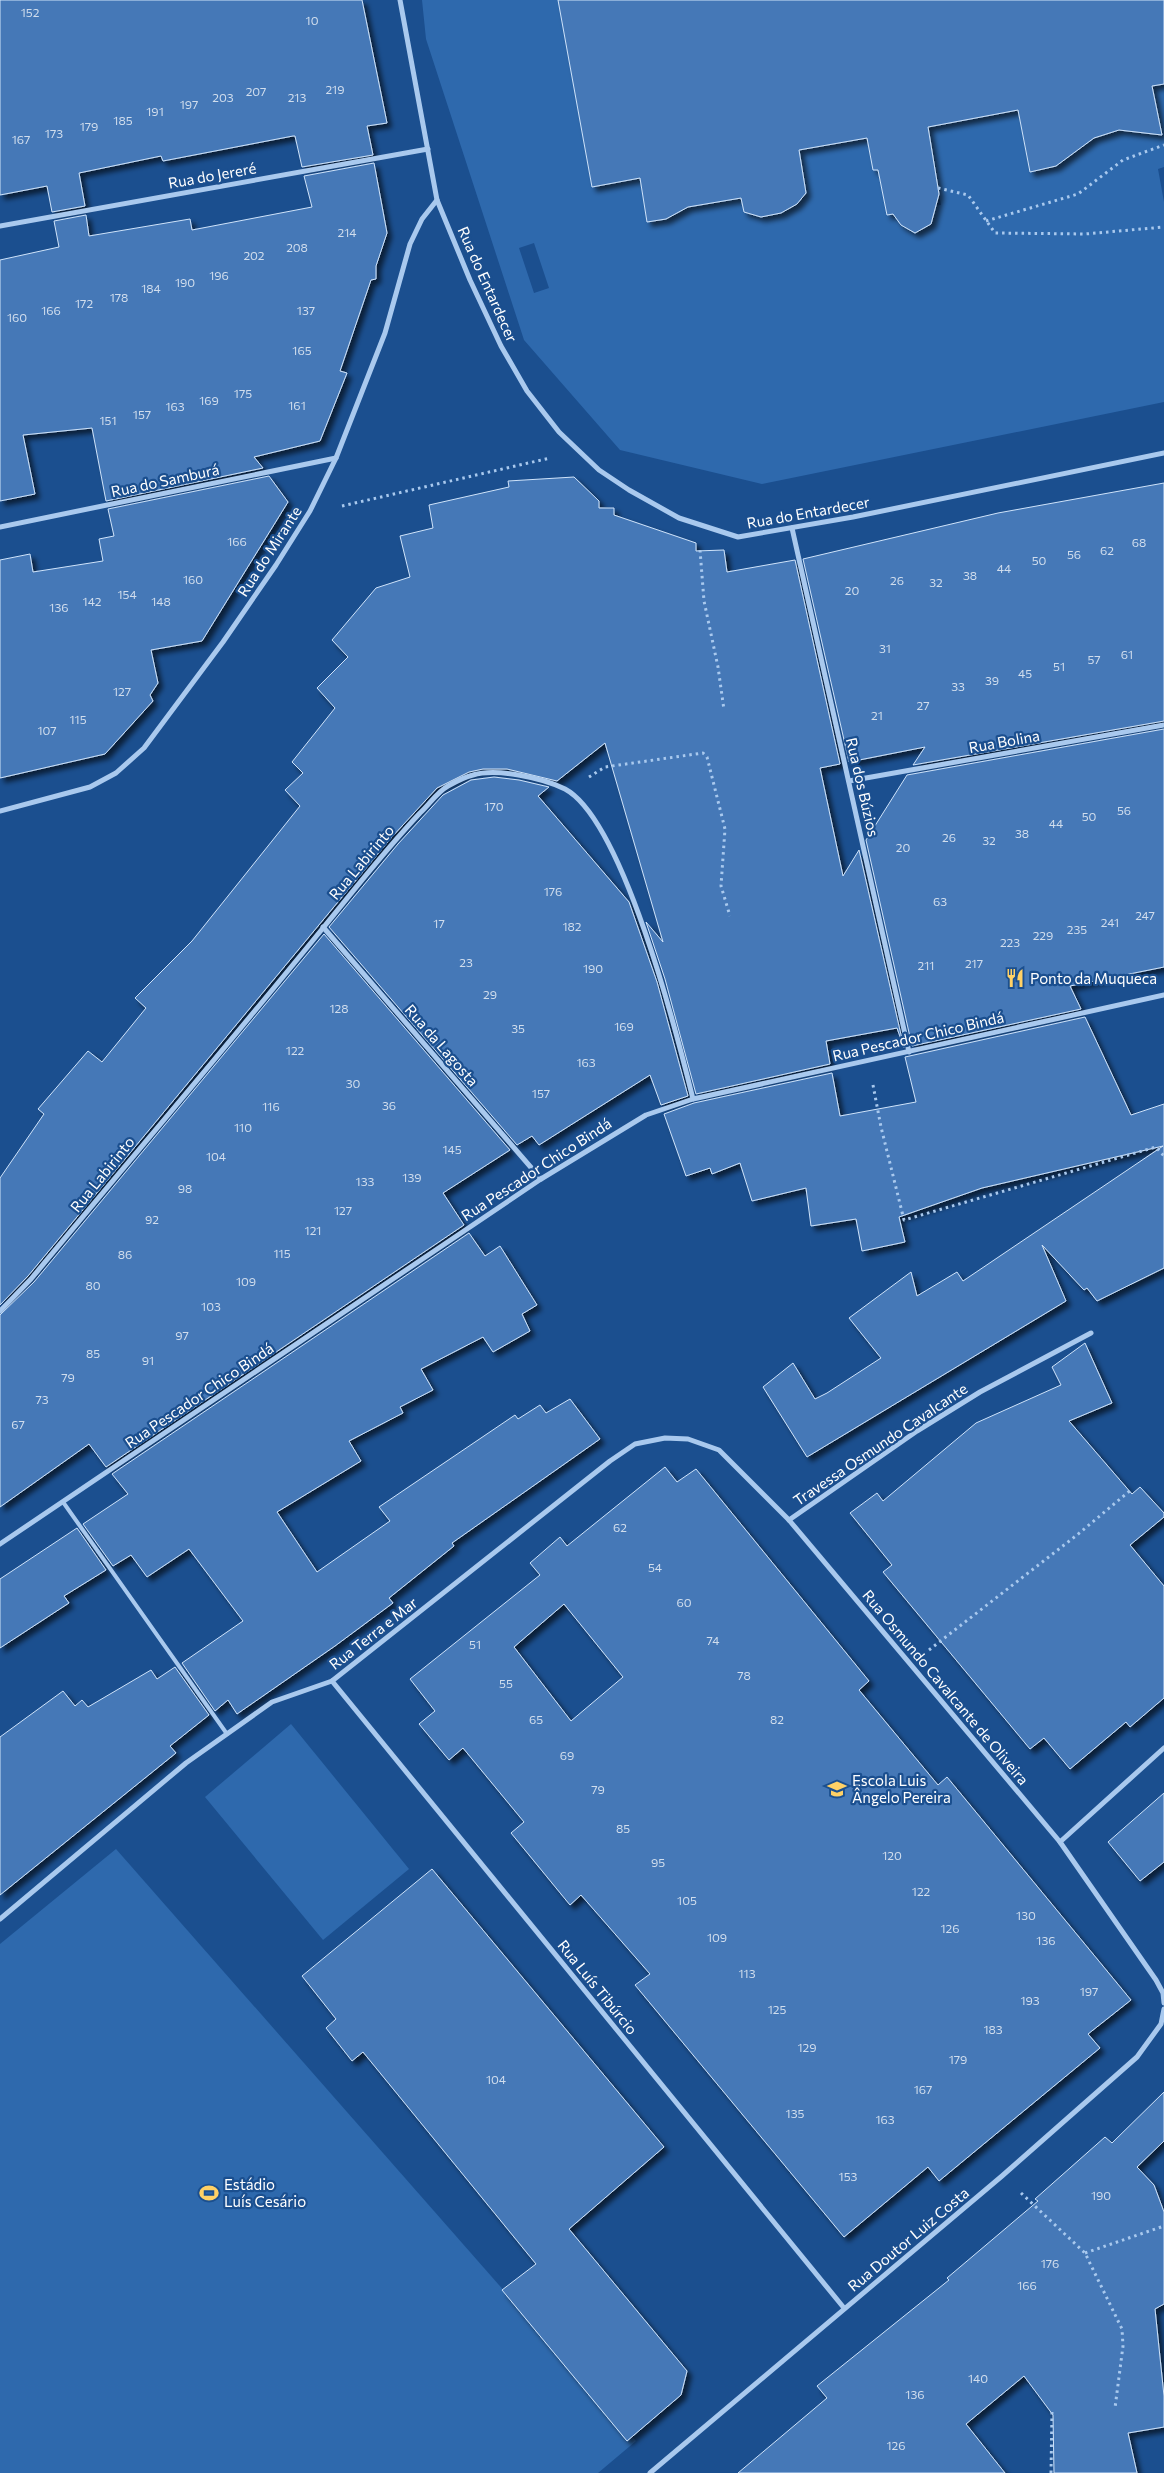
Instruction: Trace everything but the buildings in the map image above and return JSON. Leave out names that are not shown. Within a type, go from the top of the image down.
[{"type":"street","name":"Rua do Entardecer","points":[[400,0],[437,200],[470,280],[506,354],[527,391],[559,432],[588,461],[629,490],[679,518],[738,537],[792,528],[1164,453]]},
{"type":"street","name":"Rua do Jereré","points":[[0,226],[428,149]]},
{"type":"street","name":"Rua do Mirante","points":[[0,811],[90,787],[116,773],[144,748],[271,573],[308,514],[336,458],[384,333],[410,244],[422,219],[437,200]]},
{"type":"street","name":"Rua do Samburá","points":[[0,527],[336,458]]},
{"type":"street","name":"Rua dos Búzios","points":[[792,528],[909,1052]]},
{"type":"street","name":"Rua Bolina","points":[[849,782],[1164,725]]},
{"type":"street","name":"Rua Labirinto","points":[[0,1311],[31,1279],[323,927],[371,866],[445,788],[474,774],[505,773],[537,779],[567,790],[587,811],[612,850],[670,1005],[693,1099]]},
{"type":"street","name":"Rua da Lagosta","points":[[323,927],[541,1179]]},
{"type":"street","name":"Rua Pescador Chico Bindá","points":[[0,1544],[541,1179],[646,1116],[693,1099],[1164,995]]},
{"type":"street","name":"Travessa Osmundo Cavalcante","points":[[789,1520],[917,1431],[980,1392],[1091,1333]]},
{"type":"street","name":"Rua Osmundo Cavalcante de Oliveira","points":[[665,1438],[688,1439],[719,1450],[789,1520],[1060,1842],[1156,1980],[1163,1993],[1164,2003]]},
{"type":"street","name":"Rua Terra e Mar","points":[[0,1919],[186,1763],[272,1702],[332,1681],[610,1461],[635,1444],[665,1438]]},
{"type":"street","name":"Rua Luís Tibúrcio","points":[[332,1681],[844,2308]]},
{"type":"street","points":[[1060,1842],[1164,1748]]},
{"type":"street","name":"Rua Doutor Luiz Costa","points":[[650,2473],[1002,2176],[1137,2057],[1161,2024],[1164,2010]]},
{"type":"lane","points":[[63,1502],[227,1734]]},
{"type":"path","points":[[986,221],[1078,194],[1123,160],[1164,145]]},
{"type":"path","points":[[938,188],[968,195],[995,233],[1085,234],[1164,227]]},
{"type":"path","points":[[308,514],[549,458],[588,461]]},
{"type":"path","points":[[698,525],[704,601],[718,667],[724,710]]},
{"type":"path","points":[[567,790],[605,767],[703,753],[707,757],[725,830],[722,886],[730,916]]},
{"type":"path","points":[[868,1060],[881,1127],[904,1220],[1156,1147],[1164,1156]]},
{"type":"path","points":[[910,1664],[1077,1535],[1132,1489]]},
{"type":"path","points":[[1002,2176],[1085,2253],[1122,2330],[1123,2346],[1115,2408]]},
{"type":"path","points":[[1085,2253],[1164,2226]]},
{"type":"path","points":[[1051,2473],[1052,2411]]},
{"type":"shaded area","points":[[422,0],[567,0],[559,2],[592,187],[640,178],[647,221],[666,219],[688,207],[710,204],[704,167],[735,161],[744,212],[763,215],[778,214],[793,207],[806,193],[799,150],[887,134],[869,145],[873,170],[878,170],[887,214],[895,213],[901,225],[910,230],[932,206],[941,205],[930,141],[913,129],[1018,110],[1029,169],[1046,167],[1059,163],[1070,156],[1079,146],[1106,94],[1161,132],[1153,86],[1164,84],[1164,167],[1158,169],[1164,202],[1164,402],[762,484],[620,450],[524,340],[426,39]],"holes":[[[534,243],[549,288],[534,293],[519,248]]]},
{"type":"shaded area","points":[[291,1724],[409,1869],[323,1940],[205,1797]]},
{"type":"shaded area","name":"Estádio Luís Cesário","points":[[116,1849],[636,2441],[598,2473],[0,2473],[0,1944]]},
{"type":"place","name":"Ponto da Muqueca","points":[[1015,978]]},
{"type":"place","name":"Escola Luis Ângelo Pereira","points":[[837,1789]]},
{"type":"place","name":"Estádio Luís Cesário","points":[[209,2193]]}]
